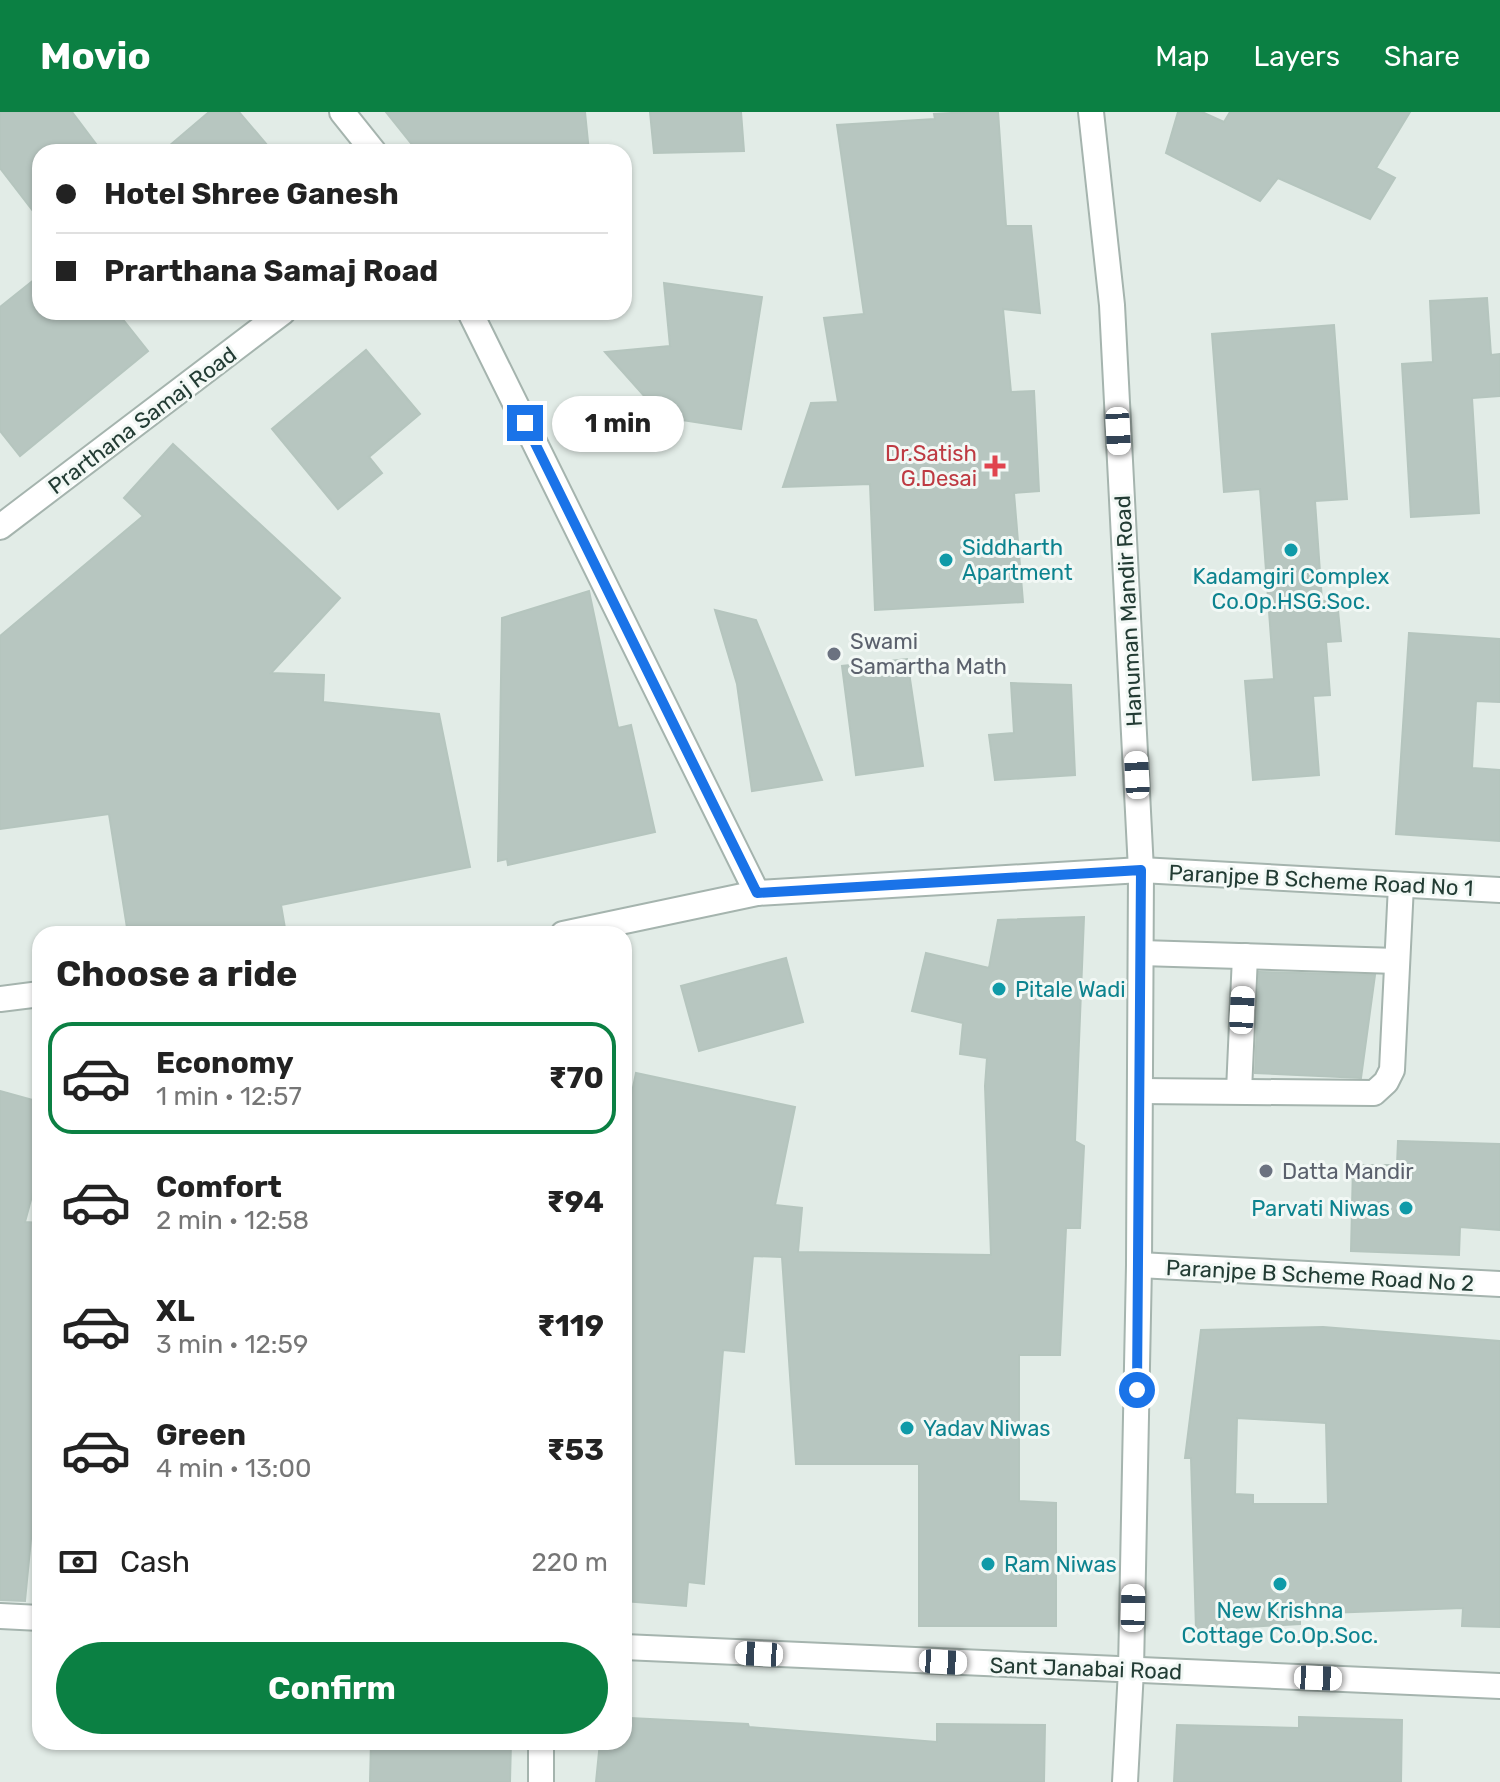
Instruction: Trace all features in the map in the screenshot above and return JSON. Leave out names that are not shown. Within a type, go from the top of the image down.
[{"type":"street","points":[[342,112],[368,144]]},
{"type":"street","name":"Hanuman Mandir Road","points":[[1091,112],[1112,305],[1141,870],[1139,1265],[1131,1670],[1125,1782]]},
{"type":"street","name":"Prarthana Samaj Road","points":[[0,527],[272,320]]},
{"type":"street","points":[[474,320],[757,893]]},
{"type":"street","name":"Paranjpe B Scheme Road No 1","points":[[604,926],[757,893],[1141,870],[1500,890]]},
{"type":"street","points":[[1140,1091],[1374,1093],[1386,1082],[1392,1070],[1401,885]]},
{"type":"street","points":[[1141,953],[1397,961]]},
{"type":"street","points":[[1239,1091],[1245,956]]},
{"type":"street","points":[[0,999],[32,995]]},
{"type":"street","name":"Paranjpe B Scheme Road No 2","points":[[1139,1265],[1500,1284]]},
{"type":"street","points":[[0,1616],[32,1618]]},
{"type":"street","name":"Sant Janabai Road","points":[[632,1647],[1500,1686]]},
{"type":"street","points":[[541,1750],[541,1782]]},
{"type":"building","points":[[0,112],[72,112],[96,144],[32,144],[32,210],[0,168]]},
{"type":"building","points":[[209,112],[239,112],[266,144],[171,144]]},
{"type":"building","points":[[386,112],[585,112],[588,144],[412,144]]},
{"type":"building","points":[[650,112],[741,112],[744,151],[654,153]]},
{"type":"building","points":[[998,112],[1006,226],[1031,226],[1040,313],[1003,309],[1011,392],[1034,391],[1039,491],[1014,493],[1023,602],[875,610],[870,484],[783,487],[811,403],[838,402],[824,318],[864,314],[837,125],[935,119],[934,114]]},
{"type":"building","points":[[1178,112],[1202,112],[1224,122],[1230,112],[1410,112],[1376,168],[1395,178],[1370,219],[1278,178],[1260,201],[1166,153]]},
{"type":"building","points":[[32,281],[32,320],[123,320],[148,351],[20,456],[0,431],[0,307]]},
{"type":"building","points":[[664,283],[762,297],[741,429],[663,417],[605,352],[670,346]]},
{"type":"building","points":[[1487,298],[1491,355],[1500,354],[1500,396],[1472,398],[1479,513],[1411,517],[1402,364],[1433,362],[1430,301]]},
{"type":"building","name":"Kadamgiri Complex Co.Op.HSG.Soc.","points":[[1334,325],[1347,499],[1315,501],[1322,601],[1337,600],[1341,641],[1326,642],[1330,695],[1313,696],[1319,775],[1253,780],[1245,681],[1274,679],[1260,489],[1224,492],[1212,334]]},
{"type":"building","points":[[366,350],[420,414],[369,457],[382,473],[338,509],[272,429]]},
{"type":"building","points":[[173,444],[340,598],[271,673],[324,675],[323,702],[439,714],[470,867],[281,905],[285,926],[127,926],[109,814],[0,829],[0,636],[143,516],[124,498]]},
{"type":"building","points":[[589,591],[618,728],[631,725],[655,832],[508,865],[507,859],[498,861],[502,618]]},
{"type":"building","points":[[715,610],[756,620],[822,780],[752,791],[737,684]]},
{"type":"building","points":[[1409,633],[1500,639],[1500,702],[1476,701],[1472,768],[1500,770],[1500,841],[1396,834]]},
{"type":"building","points":[[907,659],[923,766],[856,775],[842,666]]},
{"type":"building","points":[[1011,683],[1071,685],[1075,775],[995,780],[989,735],[1014,733]]},
{"type":"building","points":[[1084,917],[1075,1141],[1084,1146],[1080,1228],[1066,1228],[1060,1355],[1019,1355],[1019,1501],[1056,1503],[1056,1626],[919,1626],[919,1464],[796,1464],[782,1257],[753,1256],[744,1352],[723,1350],[704,1584],[688,1582],[686,1606],[632,1602],[632,1092],[636,1073],[795,1107],[775,1205],[802,1208],[798,1252],[991,1255],[985,1086],[987,1058],[960,1054],[963,1023],[912,1011],[926,953],[989,968],[998,920]]},
{"type":"building","points":[[786,958],[803,1022],[699,1051],[681,986]]},
{"type":"building","points":[[1259,972],[1375,975],[1361,1078],[1255,1073]]},
{"type":"building","points":[[0,1091],[32,1100],[32,1196],[25,1222],[32,1222],[32,1529],[25,1601],[0,1600]]},
{"type":"building","name":"Parvati Niwas","points":[[1398,1141],[1500,1144],[1500,1230],[1460,1227],[1459,1255],[1351,1251],[1353,1165],[1397,1165]]},
{"type":"building","points":[[1323,1327],[1500,1341],[1500,1627],[1462,1626],[1463,1608],[1300,1614],[1300,1624],[1196,1630],[1191,1458],[1185,1458],[1201,1330]],"holes":[[[1237,1418],[1326,1423],[1328,1504],[1253,1504],[1253,1495],[1235,1494]]]},
{"type":"building","points":[[1299,1717],[1402,1720],[1401,1782],[1174,1782],[1177,1725],[1299,1728]]},
{"type":"building","points":[[632,1718],[748,1724],[749,1727],[937,1742],[937,1724],[1045,1725],[1044,1782],[596,1782],[599,1750],[632,1750]]},
{"type":"building","points":[[371,1750],[511,1750],[510,1782],[370,1782]]},
{"type":"place","name":"Dr.Satish G.Desai","points":[[995,466]]},
{"type":"place","name":"Kadamgiri Complex Co.Op.HSG.Soc.","points":[[1291,550]]},
{"type":"place","name":"Siddharth Apartment","points":[[946,560]]},
{"type":"place","name":"Swami Samartha Math","points":[[834,654]]},
{"type":"place","name":"Pitale Wadi","points":[[999,989]]},
{"type":"place","name":"Datta Mandir","points":[[1266,1171]]},
{"type":"place","name":"Parvati Niwas","points":[[1406,1208]]},
{"type":"place","name":"Yadav Niwas","points":[[907,1428]]},
{"type":"place","name":"Ram Niwas","points":[[988,1564]]},
{"type":"place","name":"New Krishna Cottage Co.Op.Soc.","points":[[1280,1584]]},
{"type":"route","points":[[525,423],[757,893],[1141,870],[1137,1390]]}]
